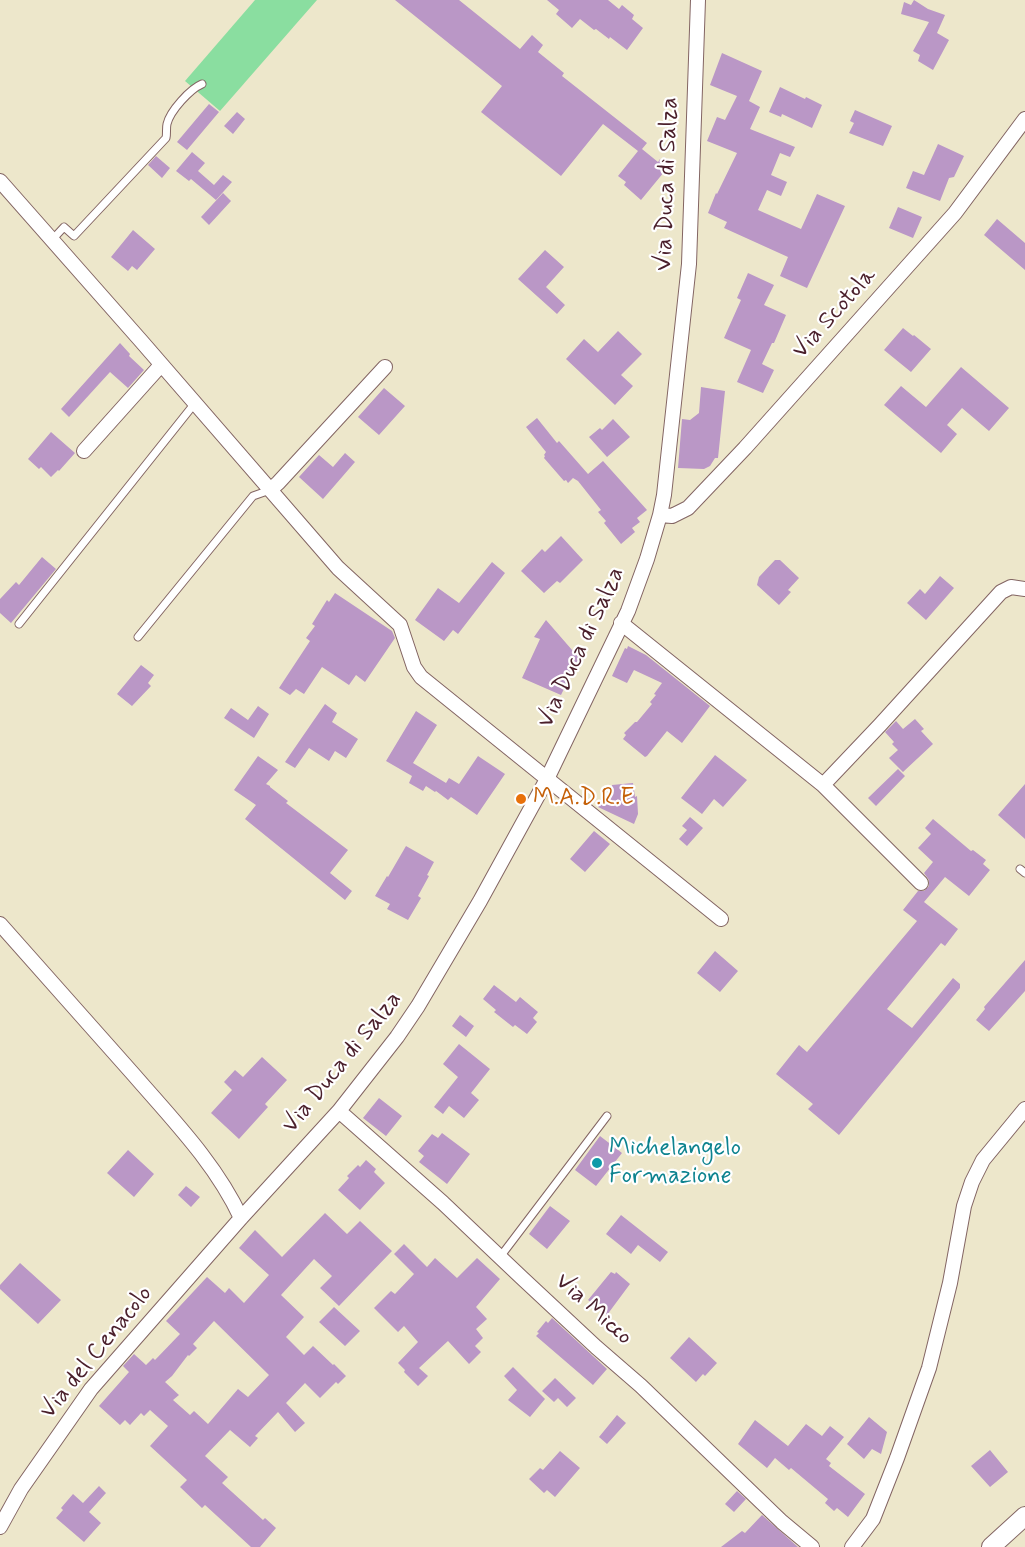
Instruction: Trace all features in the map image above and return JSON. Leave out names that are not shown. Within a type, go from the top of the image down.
[{"type":"street","name":"Via Duca di Salza","points":[[241,1218],[339,1111],[397,1037],[418,1006],[480,901],[547,779],[639,583],[660,515],[689,264],[698,0]]},
{"type":"street","name":"Via Scotola","points":[[660,515],[672,516],[688,508],[745,448],[955,213],[1025,119]]},
{"type":"street","points":[[0,181],[338,568],[400,625],[414,667],[421,677],[721,919]]},
{"type":"street","points":[[84,451],[161,365]]},
{"type":"street","points":[[270,490],[385,367]]},
{"type":"street","points":[[823,785],[1001,592],[1011,587],[1025,589]]},
{"type":"street","points":[[621,623],[823,785],[921,883]]},
{"type":"street","points":[[0,924],[209,1164],[233,1200],[241,1218]]},
{"type":"street","points":[[852,1547],[873,1519],[929,1368],[950,1283],[964,1206],[972,1182],[983,1160],[1025,1110]]},
{"type":"street","name":"Via Micco","points":[[339,1111],[443,1203],[596,1347],[641,1386],[782,1522],[812,1547]]},
{"type":"street","name":"Via del Cenacolo","points":[[0,1527],[27,1480],[92,1389],[241,1218]]},
{"type":"street","points":[[991,1547],[1025,1516]]},
{"type":"lane","points":[[52,240],[64,227],[74,236],[166,138],[167,124],[175,109],[190,92],[202,84]]},
{"type":"lane","points":[[19,624],[195,403]]},
{"type":"lane","points":[[138,637],[253,496],[270,490]]},
{"type":"lane","points":[[500,1257],[607,1116]]},
{"type":"green space","points":[[255,0],[317,0],[220,111],[185,81]]},
{"type":"building","points":[[395,0],[459,0],[520,49],[532,35],[543,45],[538,52],[564,73],[562,76],[647,143],[642,149],[658,162],[660,159],[669,166],[641,200],[624,185],[626,182],[618,176],[638,151],[603,124],[561,176],[481,112],[502,86]]},
{"type":"building","points":[[547,0],[608,0],[619,9],[622,5],[634,15],[632,19],[643,28],[627,50],[580,19],[572,28],[556,14],[559,10]]},
{"type":"building","points":[[914,0],[928,9],[945,15],[937,33],[949,40],[933,70],[918,61],[920,55],[913,51],[929,22],[901,14],[904,2],[911,5]]},
{"type":"building","points":[[722,53],[762,71],[749,101],[760,107],[750,129],[795,147],[790,157],[780,153],[771,175],[787,182],[781,196],[767,190],[758,210],[801,229],[817,194],[845,206],[807,288],[780,276],[788,257],[724,228],[727,222],[708,213],[737,153],[707,141],[717,117],[725,120],[737,96],[710,85]]},
{"type":"building","points":[[780,87],[822,105],[812,128],[782,114],[781,117],[769,112]]},
{"type":"building","points":[[209,104],[219,112],[187,150],[177,142]]},
{"type":"building","points":[[855,110],[892,126],[883,146],[849,133],[854,123],[850,121]]},
{"type":"building","points":[[237,112],[245,119],[233,134],[224,126]]},
{"type":"building","points":[[938,144],[964,156],[954,177],[949,178],[940,201],[906,188],[913,171],[924,175]]},
{"type":"building","points":[[192,152],[205,163],[198,171],[214,185],[223,175],[232,182],[216,200],[191,179],[189,181],[176,171]]},
{"type":"building","points":[[156,156],[170,168],[162,178],[148,165]]},
{"type":"building","points":[[223,193],[231,201],[209,225],[201,217]]},
{"type":"building","points":[[898,207],[922,217],[913,238],[889,228]]},
{"type":"building","points":[[997,219],[1025,243],[1025,270],[984,235]]},
{"type":"building","points":[[133,230],[155,249],[137,270],[132,266],[128,271],[111,257]]},
{"type":"building","points":[[545,250],[564,267],[546,287],[565,305],[557,314],[518,279]]},
{"type":"building","points":[[748,273],[774,285],[764,305],[786,315],[762,364],[774,370],[763,393],[737,382],[751,350],[724,338],[741,300],[737,298]]},
{"type":"building","points":[[903,328],[931,349],[911,372],[884,350]]},
{"type":"building","points":[[618,331],[642,354],[621,375],[633,386],[615,405],[566,359],[584,339],[598,352]]},
{"type":"building","points":[[120,343],[130,354],[129,356],[144,370],[128,388],[110,372],[69,417],[61,409]]},
{"type":"building","points":[[961,367],[1009,408],[989,431],[962,408],[947,425],[957,434],[941,453],[884,405],[901,386],[926,407]]},
{"type":"building","points":[[701,387],[725,391],[718,458],[715,458],[710,466],[704,469],[678,468],[682,419],[690,420],[699,413]]},
{"type":"building","points":[[384,388],[405,406],[379,435],[358,417]]},
{"type":"building","points":[[537,418],[557,443],[559,441],[588,474],[603,461],[647,510],[637,518],[640,522],[632,528],[635,532],[621,544],[604,523],[606,521],[598,512],[601,510],[578,481],[573,478],[568,483],[564,481],[544,458],[546,452],[526,427]]},
{"type":"building","points":[[613,419],[630,437],[607,457],[589,437],[600,428],[602,430]]},
{"type":"building","points":[[51,432],[75,453],[51,477],[28,459]]},
{"type":"building","points":[[345,453],[355,462],[323,499],[299,477],[319,455],[333,467]]},
{"type":"building","points":[[561,536],[583,560],[560,583],[557,581],[544,593],[521,571],[542,549],[545,552]]},
{"type":"building","points":[[42,557],[56,569],[11,623],[0,613],[0,599],[16,582],[19,585]]},
{"type":"building","points":[[775,560],[780,560],[799,578],[788,590],[791,592],[779,605],[757,585],[759,577]]},
{"type":"building","points":[[492,562],[505,573],[458,634],[453,630],[444,641],[415,620],[438,588],[459,603]]},
{"type":"building","points":[[940,576],[954,588],[926,620],[907,603],[920,589],[925,594]]},
{"type":"building","points":[[335,593],[392,631],[395,638],[365,682],[356,675],[349,685],[322,667],[304,694],[296,689],[290,695],[279,688],[310,641],[306,638],[315,626],[312,624],[327,600],[329,602]]},
{"type":"building","points":[[546,620],[579,658],[561,695],[522,678],[540,639],[534,637]]},
{"type":"building","points":[[628,646],[646,655],[710,706],[682,743],[667,731],[645,757],[623,739],[626,735],[624,733],[652,704],[650,702],[662,683],[634,670],[627,683],[612,676]]},
{"type":"building","points":[[141,665],[154,675],[148,683],[151,686],[132,706],[117,694]]},
{"type":"building","points":[[325,704],[337,713],[332,722],[358,739],[346,758],[335,751],[329,761],[309,748],[295,768],[285,762]]},
{"type":"building","points":[[258,706],[269,714],[254,738],[224,718],[231,708],[248,720]]},
{"type":"building","points":[[416,711],[437,725],[413,763],[446,783],[449,778],[459,784],[478,756],[505,774],[477,815],[451,797],[448,800],[426,786],[423,791],[409,783],[412,776],[386,761]]},
{"type":"building","points":[[915,719],[924,729],[921,731],[933,744],[903,772],[889,758],[898,750],[885,732],[896,721],[903,729]]},
{"type":"building","points":[[715,755],[747,780],[723,807],[714,799],[702,814],[681,798]]},
{"type":"building","points":[[258,756],[278,770],[266,784],[288,801],[286,803],[348,850],[330,873],[352,891],[345,900],[245,819],[256,805],[234,790]]},
{"type":"building","points":[[898,769],[905,776],[876,806],[868,798]]},
{"type":"building","points":[[633,783],[635,797],[637,796],[638,814],[634,824],[598,807],[604,795],[612,797],[612,785]]},
{"type":"building","points":[[1025,784],[1025,839],[998,815]]},
{"type":"building","points":[[690,817],[703,828],[687,846],[679,839],[687,830],[682,826]]},
{"type":"building","points":[[933,819],[971,851],[973,850],[986,860],[983,864],[990,870],[969,896],[945,877],[924,902],[958,929],[945,946],[941,943],[887,1009],[912,1028],[953,978],[960,984],[960,988],[839,1135],[808,1109],[813,1104],[776,1074],[799,1045],[807,1052],[917,921],[903,910],[918,891],[924,891],[929,886],[929,880],[924,873],[933,862],[918,848],[931,834],[925,828]]},
{"type":"building","points":[[594,831],[610,844],[585,872],[570,859]]},
{"type":"building","points":[[406,846],[434,862],[418,896],[421,898],[408,920],[387,909],[390,904],[375,896]]},
{"type":"building","points":[[715,951],[738,971],[720,992],[697,973]]},
{"type":"building","points":[[1025,960],[1025,991],[989,1031],[976,1020],[985,1009],[984,1007]]},
{"type":"building","points":[[494,985],[516,1002],[520,997],[538,1012],[533,1018],[537,1022],[527,1034],[515,1025],[513,1027],[494,1012],[496,1010],[483,999]]},
{"type":"building","points":[[460,1015],[474,1026],[466,1037],[452,1026]]},
{"type":"building","points":[[459,1044],[490,1069],[471,1093],[479,1100],[464,1118],[449,1106],[443,1114],[434,1107],[458,1077],[443,1064]]},
{"type":"building","points":[[262,1057],[287,1080],[265,1104],[268,1107],[239,1139],[211,1113],[232,1090],[224,1082],[235,1070],[243,1077]]},
{"type":"building","points":[[379,1098],[402,1116],[386,1136],[363,1118]]},
{"type":"building","points":[[442,1133],[470,1154],[447,1184],[419,1162],[424,1156],[418,1151],[432,1134],[438,1138]]},
{"type":"building","name":"Michelangelo Formazione","points":[[600,1136],[622,1153],[596,1186],[575,1170]]},
{"type":"building","points":[[128,1150],[154,1174],[134,1197],[107,1173]]},
{"type":"building","points":[[366,1160],[376,1169],[374,1172],[385,1183],[360,1210],[338,1190],[349,1178],[347,1176]]},
{"type":"building","points":[[186,1186],[200,1197],[191,1207],[178,1195]]},
{"type":"building","points":[[550,1206],[570,1221],[547,1249],[529,1234]]},
{"type":"building","points":[[325,1213],[347,1234],[360,1221],[392,1251],[339,1306],[320,1288],[332,1276],[314,1259],[281,1295],[304,1317],[286,1337],[304,1355],[313,1346],[346,1376],[338,1384],[336,1382],[320,1398],[305,1383],[286,1403],[305,1423],[295,1432],[278,1412],[255,1436],[258,1438],[250,1447],[230,1430],[205,1456],[228,1477],[222,1483],[263,1520],[265,1518],[276,1528],[260,1547],[251,1547],[205,1505],[202,1508],[180,1487],[187,1480],[150,1446],[168,1426],[150,1410],[144,1416],[141,1413],[130,1425],[125,1420],[120,1425],[99,1406],[129,1372],[123,1366],[134,1354],[146,1365],[153,1358],[155,1360],[180,1334],[166,1321],[207,1277],[225,1293],[229,1288],[244,1303],[269,1275],[239,1248],[255,1230],[282,1257]],"holes":[[[214,1321],[269,1375],[248,1397],[238,1389],[208,1424],[194,1411],[190,1415],[173,1400],[179,1395],[165,1382],[197,1348],[193,1344]]]},
{"type":"building","points":[[621,1215],[668,1252],[660,1262],[638,1245],[631,1254],[606,1234]]},
{"type":"building","points":[[404,1244],[427,1267],[435,1258],[457,1278],[477,1258],[500,1279],[476,1307],[487,1319],[476,1329],[483,1338],[475,1346],[481,1352],[469,1364],[448,1341],[419,1368],[428,1376],[418,1386],[398,1363],[418,1342],[404,1326],[398,1332],[374,1308],[391,1291],[395,1294],[414,1274],[394,1254]]},
{"type":"building","points":[[20,1263],[61,1300],[38,1324],[0,1289],[0,1285]]},
{"type":"building","points":[[611,1272],[615,1274],[616,1272],[630,1284],[607,1315],[588,1300]]},
{"type":"building","points":[[334,1307],[360,1331],[345,1346],[319,1322]]},
{"type":"building","points":[[552,1318],[607,1369],[593,1385],[536,1336],[546,1321],[548,1323]]},
{"type":"building","points":[[689,1337],[717,1363],[696,1382],[670,1358]]},
{"type":"building","points":[[513,1367],[545,1399],[530,1417],[508,1400],[517,1390],[504,1376]]},
{"type":"building","points":[[555,1378],[576,1398],[567,1407],[558,1398],[554,1402],[542,1391]]},
{"type":"building","points":[[617,1415],[626,1423],[607,1444],[599,1437]]},
{"type":"building","points":[[869,1417],[887,1432],[881,1454],[872,1449],[864,1459],[847,1444]]},
{"type":"building","points":[[755,1420],[788,1446],[806,1424],[822,1436],[830,1426],[844,1437],[826,1459],[831,1463],[829,1466],[865,1494],[848,1517],[837,1508],[834,1511],[825,1503],[828,1499],[791,1468],[789,1470],[775,1458],[767,1468],[738,1444]]},
{"type":"building","points":[[990,1450],[1008,1472],[990,1487],[971,1466]]},
{"type":"building","points":[[560,1451],[580,1468],[555,1497],[547,1490],[544,1493],[529,1479],[540,1468],[543,1470]]},
{"type":"building","points":[[99,1486],[106,1493],[89,1512],[101,1523],[84,1542],[56,1518],[73,1494],[83,1503]]},
{"type":"building","points":[[737,1491],[746,1499],[734,1512],[725,1504]]},
{"type":"building","points":[[762,1515],[798,1547],[721,1547],[742,1531],[745,1533]]},
{"type":"place","name":"M.A.D.R.E","points":[[521,799]]},
{"type":"place","name":"Michelangelo Formazione","points":[[597,1163]]}]
